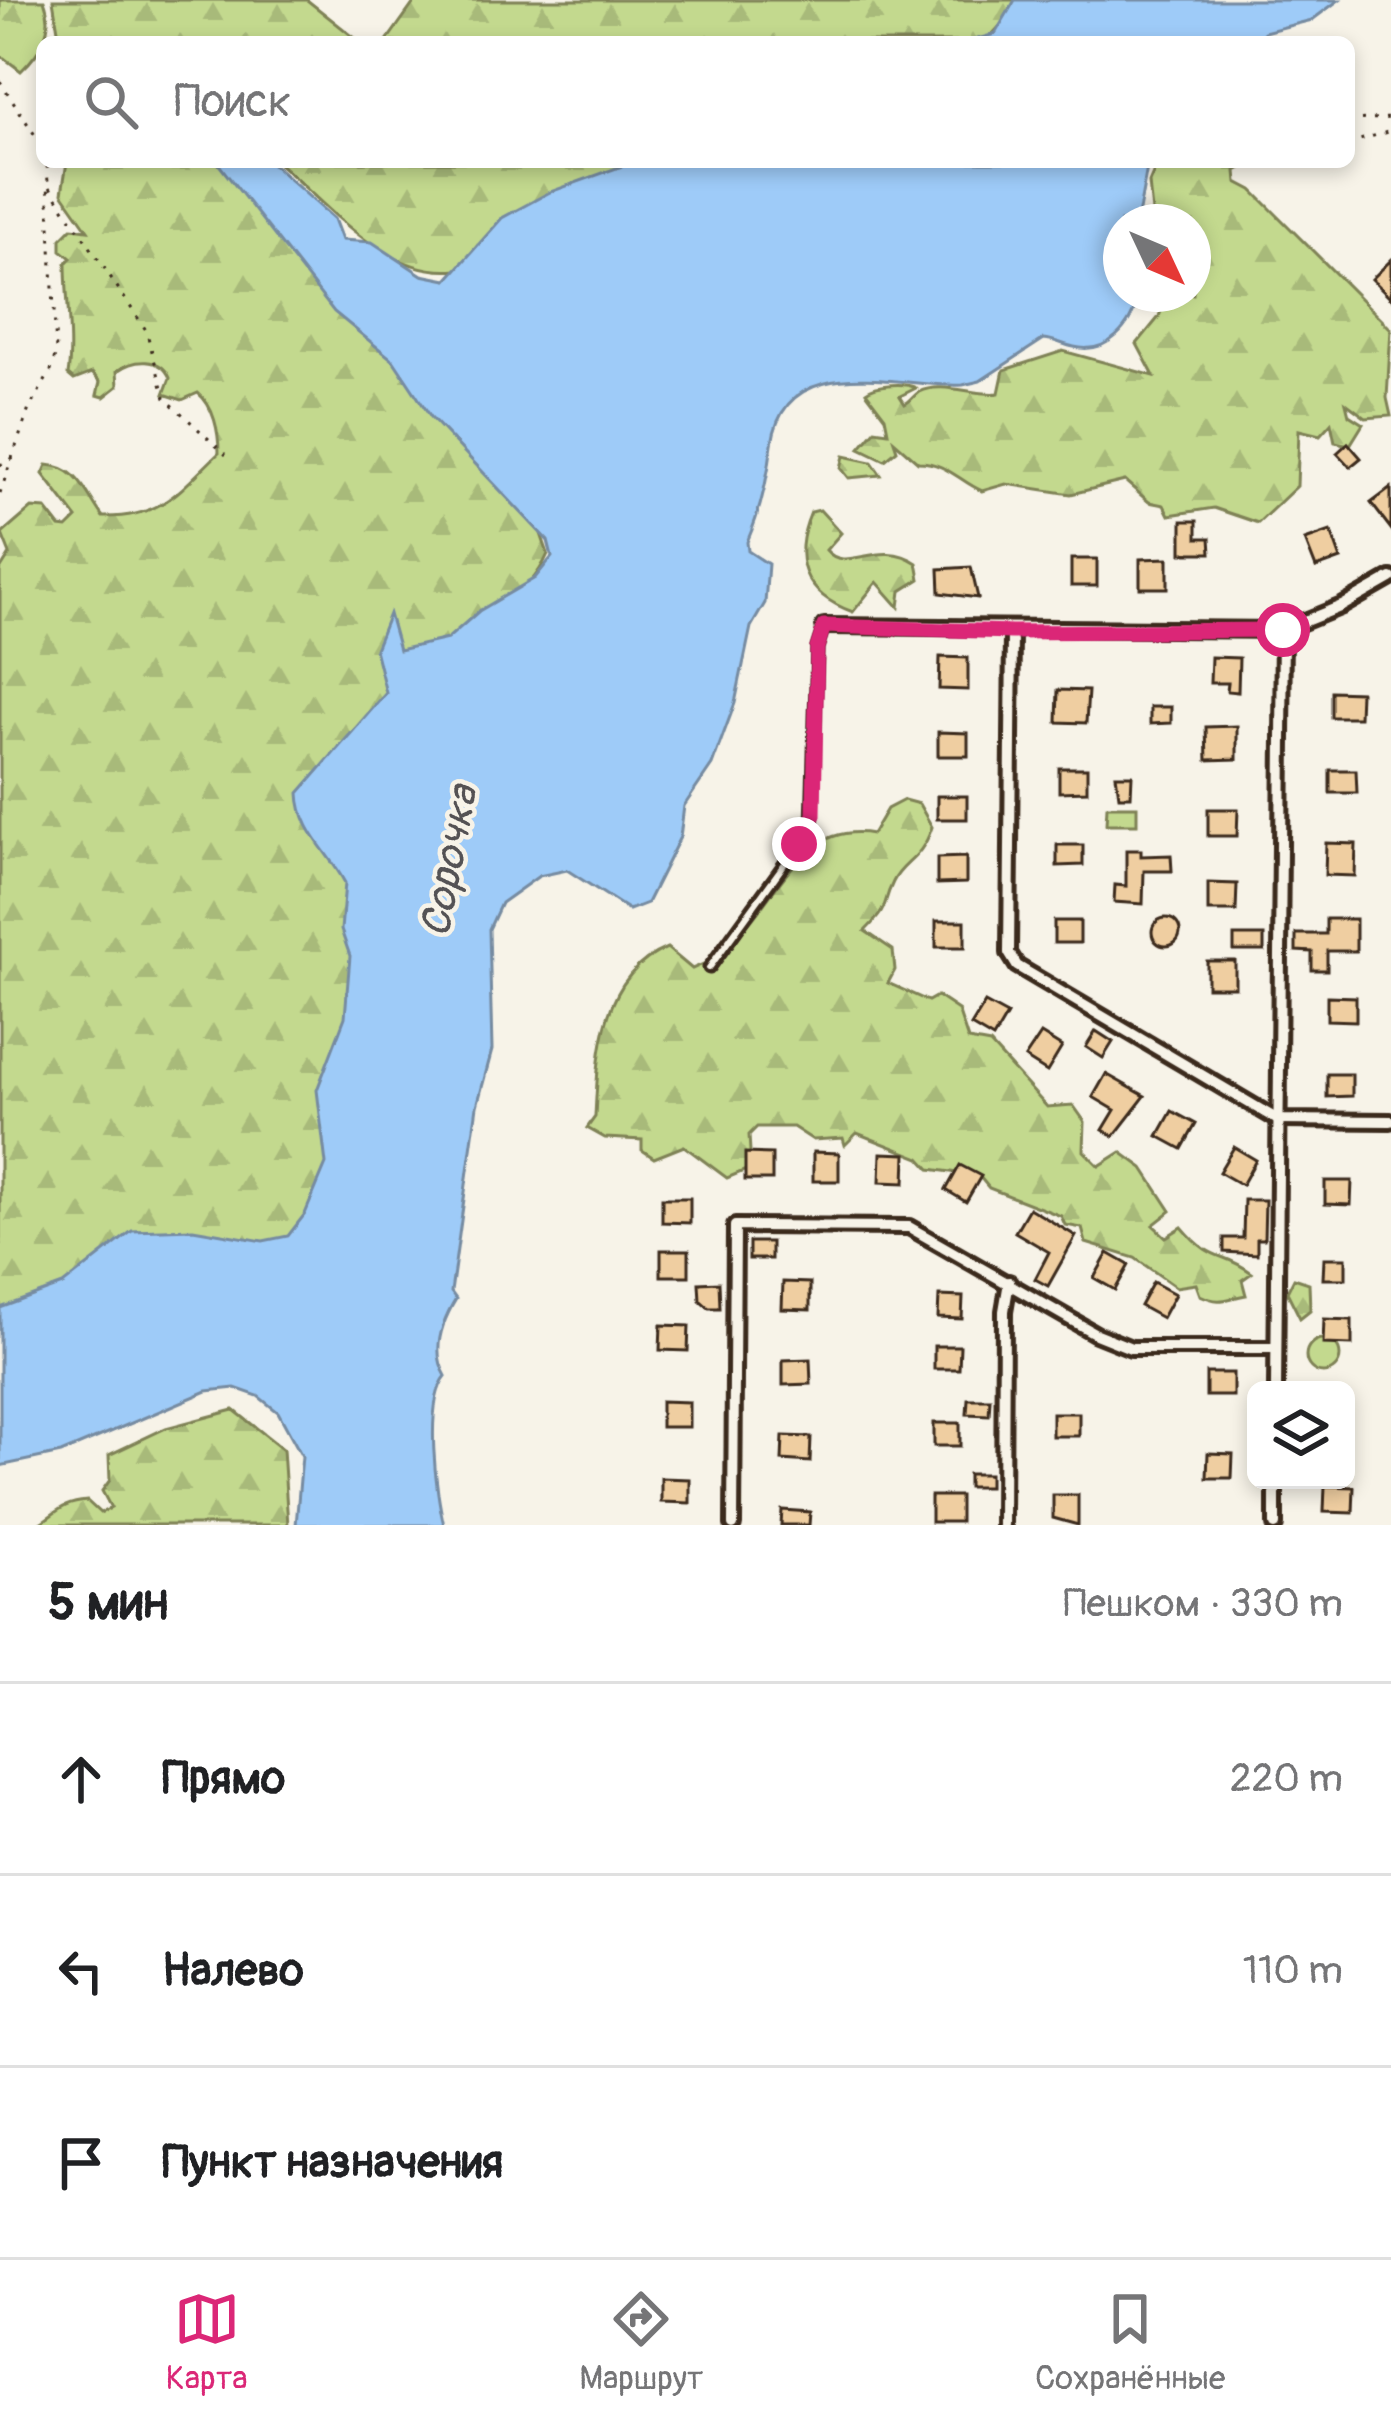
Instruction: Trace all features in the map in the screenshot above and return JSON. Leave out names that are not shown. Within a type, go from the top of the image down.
[{"type":"street","points":[[824,626],[1012,632],[1283,630],[1342,606],[1391,578]]},
{"type":"street","points":[[1276,1381],[1283,630]]},
{"type":"street","points":[[1012,632],[1012,959],[1278,1120],[1391,1121]]},
{"type":"street","points":[[733,1525],[735,1226],[910,1227],[1096,1334],[1131,1348],[1276,1348]]},
{"type":"street","points":[[1003,1525],[1004,1311],[1009,1282]]},
{"type":"street","points":[[1275,1525],[1276,1489]]},
{"type":"lane","points":[[709,968],[812,826],[817,648],[824,626]]},
{"type":"path","points":[[0,81],[36,137]]},
{"type":"path","points":[[1355,120],[1391,118]]},
{"type":"path","points":[[1355,141],[1391,131]]},
{"type":"path","points":[[0,493],[28,409],[56,352],[48,168]]},
{"type":"path","points":[[49,186],[146,330],[165,398],[226,455]]},
{"type":"path","points":[[0,465],[14,458]]},
{"type":"green space","points":[[0,0],[44,0],[48,21],[45,36],[36,36],[35,56],[21,71],[0,55]]},
{"type":"green space","points":[[53,0],[307,0],[352,36],[59,36]]},
{"type":"green space","points":[[416,0],[1024,0],[991,36],[390,36]]},
{"type":"green space","points":[[66,168],[247,168],[394,353],[535,516],[548,554],[503,608],[396,668],[359,869],[336,1144],[293,1243],[109,1270],[0,1315],[0,570],[10,554],[2,534],[32,508],[46,509],[60,527],[67,528],[77,518],[43,474],[47,465],[74,476],[103,517],[123,516],[168,500],[219,453],[217,428],[208,405],[198,393],[182,400],[164,394],[170,378],[160,366],[138,362],[124,367],[117,371],[118,386],[104,397],[97,395],[100,382],[92,373],[74,380],[68,375],[66,263],[71,258],[61,250],[61,239],[72,228],[88,230],[62,193]]},
{"type":"green space","points":[[284,168],[641,168],[469,256],[457,270],[406,263],[338,218]]},
{"type":"green space","points":[[1155,168],[1241,168],[1236,171],[1237,182],[1252,190],[1391,329],[1387,398],[1391,416],[1366,418],[1346,403],[1349,415],[1363,424],[1350,445],[1335,442],[1331,423],[1320,435],[1299,430],[1297,486],[1258,523],[1214,508],[1169,515],[1164,505],[1149,502],[1125,481],[1071,494],[1006,484],[982,491],[944,469],[918,462],[894,441],[897,450],[885,460],[860,448],[875,430],[888,432],[885,417],[866,392],[876,387],[916,388],[900,396],[905,404],[928,389],[999,393],[1004,370],[1063,351],[1154,376],[1137,344],[1161,312],[1211,312],[1211,204],[1151,204],[1149,183]]},
{"type":"green space","points":[[844,456],[872,462],[881,475],[849,478],[841,468]]},
{"type":"green space","points":[[820,510],[841,533],[826,550],[834,557],[890,554],[917,563],[920,579],[901,591],[899,607],[877,582],[853,612],[812,585],[802,560],[802,545],[811,512]]},
{"type":"green space","points":[[904,800],[919,804],[932,827],[865,931],[893,950],[895,970],[888,983],[928,1001],[937,996],[958,1010],[968,1040],[990,1044],[1047,1107],[1073,1105],[1085,1122],[1084,1151],[1099,1166],[1121,1152],[1143,1168],[1171,1211],[1153,1225],[1166,1237],[1182,1227],[1202,1247],[1252,1273],[1242,1280],[1246,1295],[1214,1300],[1200,1295],[1196,1284],[1176,1287],[1135,1258],[1086,1243],[1082,1228],[1065,1225],[1061,1216],[989,1188],[979,1176],[930,1169],[920,1158],[857,1133],[845,1145],[843,1138],[813,1140],[793,1127],[757,1127],[749,1135],[751,1168],[727,1178],[684,1146],[654,1158],[642,1150],[642,1140],[605,1138],[587,1128],[595,1117],[607,1019],[628,977],[667,948],[692,969],[719,954],[818,844],[842,834],[872,834],[887,809]]},
{"type":"green space","points":[[1107,806],[1137,806],[1137,824],[1106,824]]},
{"type":"green space","points":[[1294,1278],[1309,1283],[1310,1310],[1300,1318],[1287,1292]]},
{"type":"green space","points":[[1323,1339],[1335,1344],[1340,1356],[1335,1368],[1323,1373],[1311,1368],[1306,1356],[1311,1344]]},
{"type":"green space","points":[[234,1410],[283,1449],[288,1525],[37,1525],[78,1502],[87,1501],[100,1513],[111,1508],[102,1491],[110,1480],[109,1455],[166,1428]]},
{"type":"water","points":[[1015,0],[1339,0],[1312,20],[1261,36],[988,36],[995,34]]},
{"type":"water","name":"Сорочка","points":[[222,168],[277,168],[334,219],[342,240],[372,242],[422,275],[447,280],[502,218],[550,192],[616,168],[1147,168],[1140,204],[1103,204],[1103,312],[1132,312],[1108,342],[1086,348],[1044,339],[980,381],[963,385],[880,380],[822,384],[799,394],[781,414],[747,542],[748,551],[768,564],[765,603],[751,627],[735,703],[712,765],[684,806],[680,837],[647,903],[629,910],[567,870],[539,876],[501,903],[489,929],[492,1050],[477,1106],[451,1292],[456,1299],[439,1347],[446,1376],[435,1406],[434,1449],[444,1525],[296,1525],[302,1456],[278,1412],[258,1396],[235,1388],[207,1391],[61,1453],[0,1466],[0,1308],[63,1285],[132,1231],[193,1229],[263,1241],[288,1236],[305,1214],[326,1164],[317,1090],[345,1017],[350,956],[341,930],[345,883],[304,818],[299,793],[386,693],[375,649],[389,614],[399,650],[447,639],[479,611],[535,578],[552,557],[548,541],[431,417],[393,360],[334,312]]},
{"type":"building","points":[[1391,260],[1391,298],[1372,279]]},
{"type":"building","points":[[1348,443],[1361,458],[1350,467],[1337,453]]},
{"type":"building","points":[[1391,488],[1391,529],[1371,503]]},
{"type":"building","points":[[1182,521],[1197,521],[1197,538],[1210,538],[1211,553],[1182,553]]},
{"type":"building","points":[[1331,531],[1341,559],[1316,568],[1305,540]]},
{"type":"building","points":[[1168,558],[1168,588],[1140,588],[1140,559]]},
{"type":"building","points":[[1071,559],[1097,559],[1097,586],[1071,586]]},
{"type":"building","points":[[971,567],[978,598],[940,593],[939,569]]},
{"type":"building","points":[[940,657],[968,658],[968,690],[939,689]]},
{"type":"building","points":[[1211,657],[1239,658],[1238,692],[1227,691],[1228,683],[1210,683]]},
{"type":"building","points":[[1058,690],[1088,691],[1086,723],[1057,722]]},
{"type":"building","points":[[1331,691],[1360,692],[1359,717],[1331,717]]},
{"type":"building","points":[[1150,707],[1171,707],[1171,723],[1150,724]]},
{"type":"building","points":[[1237,726],[1237,759],[1207,760],[1206,727]]},
{"type":"building","points":[[938,732],[968,733],[968,756],[938,756]]},
{"type":"building","points":[[1059,768],[1087,768],[1087,791],[1059,792]]},
{"type":"building","points":[[1330,770],[1356,770],[1357,793],[1330,793]]},
{"type":"building","points":[[1116,775],[1132,775],[1131,796],[1119,796]]},
{"type":"building","points":[[937,796],[967,796],[967,819],[937,819]]},
{"type":"building","points":[[1208,809],[1238,809],[1237,836],[1208,836]]},
{"type":"building","points":[[1326,843],[1356,844],[1355,876],[1325,875]]},
{"type":"building","points":[[1057,845],[1083,845],[1083,865],[1057,866]]},
{"type":"building","points":[[1126,850],[1141,850],[1141,856],[1171,855],[1172,871],[1144,871],[1143,904],[1114,902],[1115,885],[1126,886]]},
{"type":"building","points":[[966,857],[966,883],[937,884],[937,858]]},
{"type":"building","points":[[1208,883],[1237,884],[1236,911],[1208,911]]},
{"type":"building","points":[[1166,918],[1176,922],[1180,932],[1176,942],[1166,946],[1156,942],[1152,932],[1156,922]]},
{"type":"building","points":[[1326,919],[1356,919],[1356,951],[1327,951],[1327,970],[1312,970],[1312,952],[1296,951],[1296,934],[1326,934]]},
{"type":"building","points":[[936,921],[965,921],[965,947],[936,947]]},
{"type":"building","points":[[1054,921],[1080,921],[1080,943],[1054,943]]},
{"type":"building","points":[[1234,936],[1264,936],[1264,951],[1234,951]]},
{"type":"building","points":[[1207,961],[1235,961],[1235,987],[1207,987]]},
{"type":"building","points":[[1327,996],[1356,997],[1356,1021],[1327,1020]]},
{"type":"building","points":[[985,1003],[1007,1015],[993,1039],[971,1026]]},
{"type":"building","points":[[1096,1031],[1113,1042],[1103,1058],[1086,1047]]},
{"type":"building","points":[[1041,1034],[1062,1047],[1047,1072],[1025,1058]]},
{"type":"building","points":[[1106,1074],[1145,1096],[1114,1136],[1103,1130],[1115,1110],[1093,1097]]},
{"type":"building","points":[[1327,1074],[1352,1074],[1352,1096],[1327,1097]]},
{"type":"building","points":[[1172,1111],[1196,1124],[1182,1149],[1158,1136]]},
{"type":"building","points":[[1234,1147],[1256,1160],[1242,1185],[1219,1172]]},
{"type":"building","points":[[813,1152],[839,1153],[839,1181],[813,1181]]},
{"type":"building","points":[[745,1153],[772,1154],[772,1180],[745,1180]]},
{"type":"building","points":[[881,1153],[906,1154],[905,1183],[880,1182]]},
{"type":"building","points":[[960,1165],[981,1176],[966,1202],[946,1190]]},
{"type":"building","points":[[1325,1181],[1352,1181],[1351,1205],[1325,1204]]},
{"type":"building","points":[[662,1198],[690,1198],[690,1223],[662,1222]]},
{"type":"building","points":[[1244,1200],[1265,1200],[1264,1239],[1257,1239],[1257,1254],[1224,1252],[1224,1238],[1243,1238]]},
{"type":"building","points":[[1029,1208],[1076,1236],[1048,1286],[1035,1279],[1049,1252],[1015,1232]]},
{"type":"building","points":[[749,1242],[771,1242],[771,1259],[749,1259]]},
{"type":"building","points":[[661,1250],[689,1250],[689,1276],[661,1276]]},
{"type":"building","points":[[1108,1253],[1129,1265],[1115,1290],[1094,1278]]},
{"type":"building","points":[[1324,1258],[1346,1258],[1346,1279],[1323,1279]]},
{"type":"building","points":[[719,1282],[720,1308],[709,1308],[700,1300],[699,1283]]},
{"type":"building","points":[[783,1282],[810,1283],[810,1310],[782,1309]]},
{"type":"building","points":[[1153,1282],[1175,1294],[1162,1318],[1140,1306]]},
{"type":"building","points":[[939,1296],[963,1297],[962,1319],[938,1318]]},
{"type":"building","points":[[1324,1319],[1352,1320],[1352,1345],[1323,1344]]},
{"type":"building","points":[[661,1325],[689,1326],[688,1351],[660,1350]]},
{"type":"building","points":[[934,1346],[960,1346],[959,1369],[934,1369]]},
{"type":"building","points":[[810,1359],[811,1384],[783,1385],[783,1360]]},
{"type":"building","points":[[1206,1373],[1233,1373],[1233,1396],[1206,1396]]},
{"type":"building","points":[[968,1399],[990,1399],[989,1415],[967,1414]]},
{"type":"building","points":[[661,1401],[689,1402],[689,1427],[661,1427]]},
{"type":"building","points":[[1052,1413],[1079,1413],[1079,1436],[1052,1436]]},
{"type":"building","points":[[934,1423],[960,1423],[960,1446],[934,1446]]},
{"type":"building","points":[[783,1436],[811,1437],[810,1462],[782,1460]]},
{"type":"building","points":[[1208,1453],[1233,1454],[1232,1478],[1207,1478]]},
{"type":"building","points":[[968,1474],[989,1474],[989,1487],[968,1487]]},
{"type":"building","points":[[661,1478],[690,1479],[690,1503],[661,1502]]},
{"type":"building","points":[[1325,1489],[1354,1489],[1353,1513],[1324,1512]]},
{"type":"building","points":[[1053,1495],[1078,1495],[1078,1525],[1053,1518]]},
{"type":"building","points":[[931,1496],[960,1496],[960,1522],[931,1522]]},
{"type":"building","points":[[782,1510],[810,1512],[809,1525],[781,1525]]},
{"type":"route","points":[[799,844],[814,815],[817,648],[824,626],[1012,632],[1283,630]]}]
